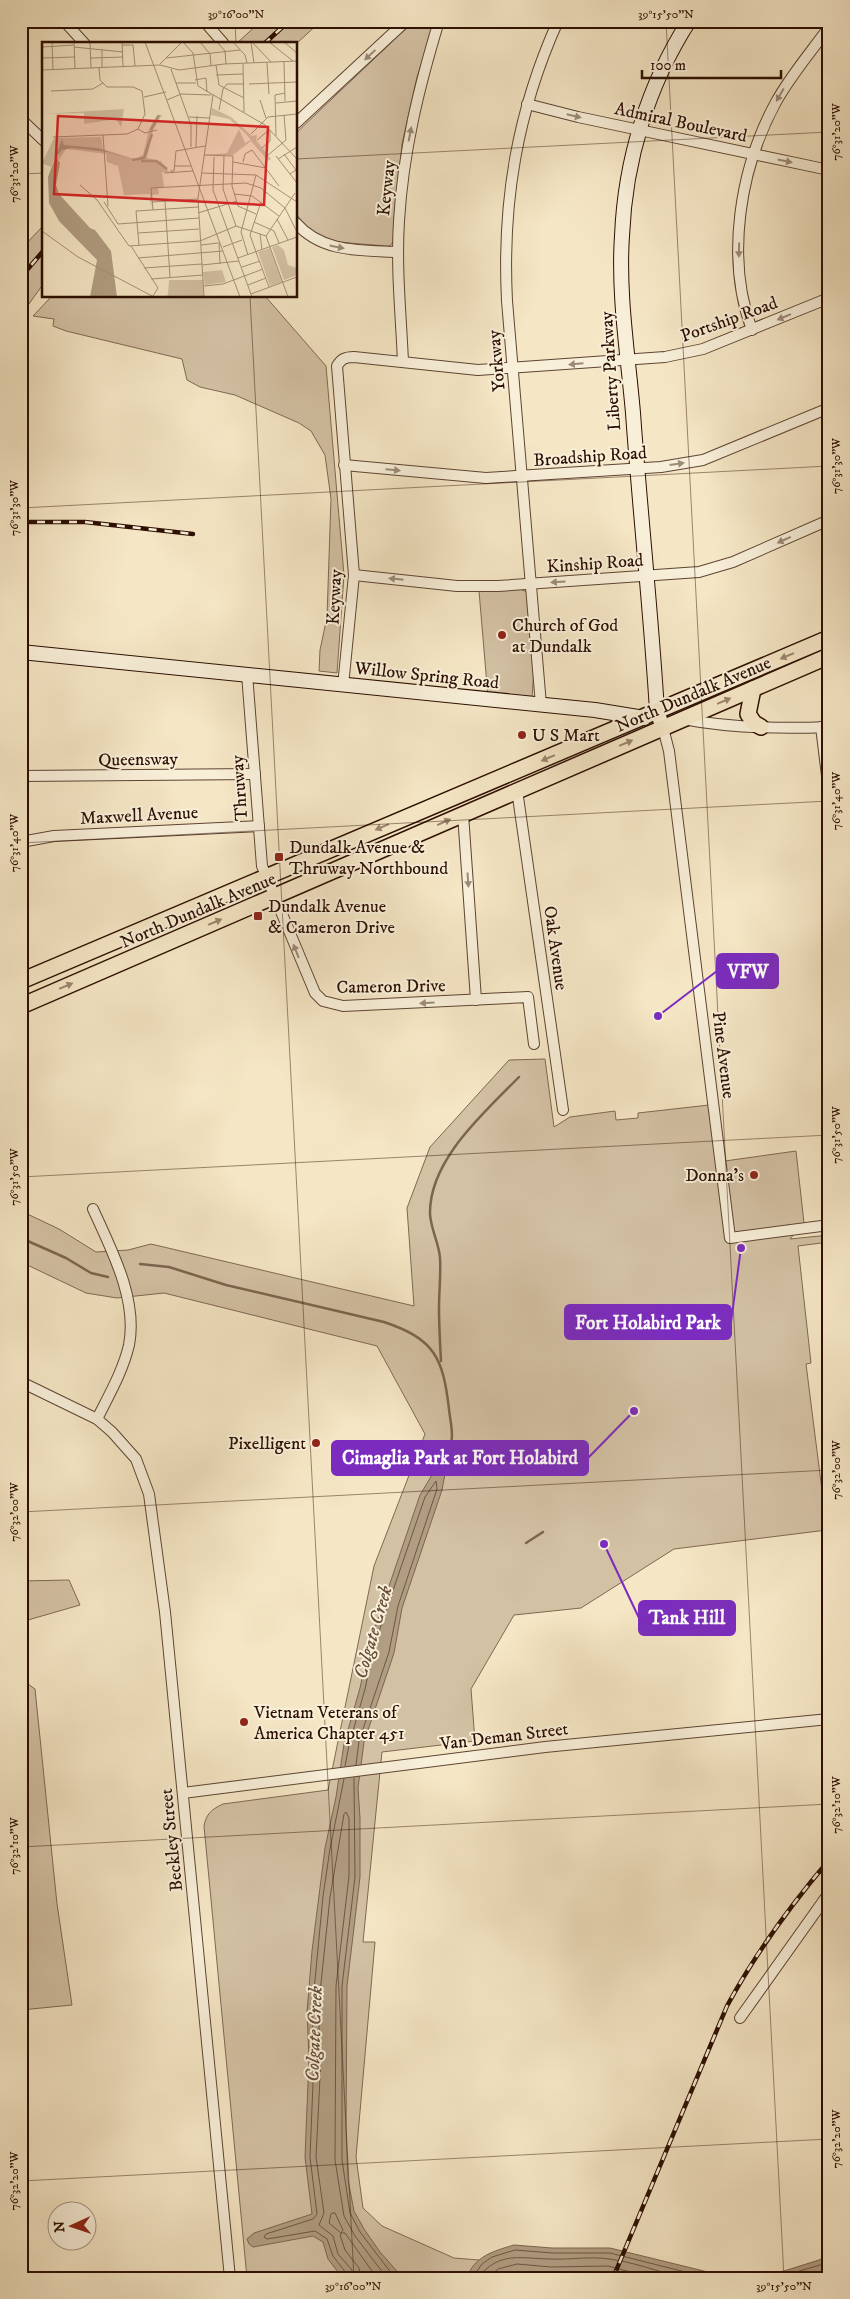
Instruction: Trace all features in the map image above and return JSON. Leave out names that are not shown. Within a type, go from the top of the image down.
[{"type":"main road","name":"North Dundalk Avenue","points":[[21,1006],[517,790],[829,638]]},
{"type":"main road","name":"North Dundalk Avenue","points":[[21,981],[643,718],[683,719],[829,656]]},
{"type":"main road","points":[[753,689],[748,714],[754,723],[761,727]]},
{"type":"street","points":[[64,21],[83,42]]},
{"type":"street","points":[[204,21],[222,42]]},
{"type":"street","points":[[298,121],[406,21]]},
{"type":"street","name":"Keyway","points":[[403,362],[398,252],[401,194],[408,144],[418,95],[439,21]]},
{"type":"street","name":"Yorkway","points":[[541,705],[507,301],[506,244],[514,162],[527,104],[538,67],[558,21]]},
{"type":"street","name":"Liberty Parkway","points":[[660,719],[628,360],[623,288],[622,236],[629,173],[650,97],[661,70],[689,21]]},
{"type":"street","points":[[752,330],[746,315],[741,288],[739,246],[740,218],[754,154],[777,100],[792,75],[827,33]]},
{"type":"street","name":"Admiral Boulevard","points":[[527,104],[829,170]]},
{"type":"street","points":[[21,119],[42,139]]},
{"type":"street","points":[[298,225],[309,236],[326,245],[354,250],[398,252]]},
{"type":"street","name":"Portship Road","points":[[339,361],[347,357],[354,357],[478,370],[628,360],[694,351],[828,301]]},
{"type":"street","name":"Keyway","points":[[339,361],[336,366],[354,575],[344,686]]},
{"type":"street","name":"Broadship Road","points":[[344,466],[486,478],[637,469],[703,460],[829,408]]},
{"type":"street","name":"Kinship Road","points":[[354,575],[457,586],[498,586],[678,574],[713,568],[829,520]]},
{"type":"street","name":"Willow Spring Road","points":[[21,652],[541,705],[643,718]]},
{"type":"street","name":"Thruway","points":[[247,674],[262,866],[274,897]]},
{"type":"street","name":"Pine Avenue","points":[[660,719],[669,751],[730,1238],[829,1225]]},
{"type":"street","points":[[683,719],[709,724],[761,727],[825,727],[829,792]]},
{"type":"street","name":"Queensway","points":[[21,776],[255,774]]},
{"type":"street","name":"Oak Avenue","points":[[517,790],[563,1110]]},
{"type":"street","points":[[464,814],[476,1000]]},
{"type":"street","name":"Maxwell Avenue","points":[[21,842],[54,836],[258,826]]},
{"type":"street","name":"Cameron Drive","points":[[274,897],[311,986],[323,1000],[343,1006],[528,997],[534,1044]]},
{"type":"street","points":[[93,1209],[125,1290],[130,1330],[123,1365],[97,1419]]},
{"type":"street","name":"Beckley Street","points":[[21,1382],[97,1419],[123,1442],[136,1459],[150,1494],[165,1612],[230,2278]]},
{"type":"street","name":"Van Deman Street","points":[[183,1793],[545,1747],[829,1719]]},
{"type":"street","points":[[740,2018],[829,1893]]},
{"type":"shaded area","points":[[261,21],[321,21],[298,42],[238,42]]},
{"type":"shaded area","points":[[414,21],[436,21],[417,77],[402,144],[393,242],[390,246],[324,241],[313,234],[298,216],[298,131]]},
{"type":"shaded area","points":[[42,227],[42,286],[21,315],[21,249]]},
{"type":"shaded area","points":[[50,298],[267,298],[326,366],[344,575],[337,673],[319,671],[320,650],[327,617],[331,499],[325,455],[311,431],[299,423],[235,395],[200,387],[187,380],[182,359],[66,331],[53,326],[54,319],[33,316]]},
{"type":"shaded area","points":[[520,589],[527,592],[534,668],[532,698],[488,697],[479,591]]},
{"type":"shaded area","points":[[545,1059],[554,1127],[570,1117],[615,1111],[616,1120],[638,1118],[638,1113],[718,1104],[725,1161],[796,1151],[804,1223],[790,1239],[829,1235],[829,1242],[798,1246],[811,1363],[806,1364],[827,1530],[674,1549],[581,1608],[514,1615],[471,1689],[475,1741],[382,1752],[363,1942],[375,1942],[356,2157],[363,2208],[382,2226],[454,2258],[479,2260],[467,2278],[247,2278],[204,1826],[210,1812],[223,1804],[328,1790],[374,1566],[425,1434],[377,1346],[164,1293],[117,1298],[86,1293],[21,1262],[21,1211],[59,1229],[96,1252],[128,1250],[151,1244],[414,1306],[407,1208],[430,1147],[509,1060]]},
{"type":"shaded area","points":[[69,1580],[80,1605],[21,1622],[21,1581]]},
{"type":"shaded area","points":[[21,1679],[35,1689],[57,1904],[72,2005],[21,2010]]},
{"type":"water","name":"Colgate Creek","points":[[435,1470],[445,1474],[442,1490],[402,1608],[394,1653],[364,1742],[358,1788],[360,1877],[347,1986],[346,2130],[348,2180],[354,2211],[364,2229],[380,2252],[403,2278],[345,2278],[328,2259],[323,2242],[313,2236],[253,2247],[247,2239],[254,2233],[312,2214],[305,2157],[309,2058],[307,2012],[312,1951],[325,1848],[336,1797],[344,1744],[360,1688],[370,1642],[420,1495]]},
{"type":"water","points":[[514,2245],[552,2248],[610,2248],[720,2275],[757,2276],[784,2271],[829,2255],[829,2278],[467,2278],[474,2264],[480,2259],[492,2252]]},
{"type":"waterway","points":[[441,1361],[439,1315],[440,1258],[430,1214],[432,1194],[448,1156],[475,1122],[519,1077]]},
{"type":"waterway","name":"Colgate Creek","points":[[21,1238],[66,1258],[91,1273],[108,1277]]},
{"type":"waterway","name":"Colgate Creek","points":[[140,1264],[169,1267],[226,1285],[384,1322],[415,1336],[433,1353],[439,1364],[447,1391],[452,1440],[438,1472]]},
{"type":"waterway","points":[[526,1543],[543,1532]]},
{"type":"railway","points":[[266,42],[289,21]]},
{"type":"railway","points":[[21,277],[42,252]]},
{"type":"railway","points":[[21,522],[85,522],[193,534]]},
{"type":"railway","points":[[613,2278],[727,2006],[749,1968],[774,1931],[829,1860]]},
{"type":"place","name":"Church of God at Dundalk","points":[[502,635]]},
{"type":"place","name":"U S Mart","points":[[522,735]]},
{"type":"place","name":"Dundalk Avenue & Thruway Northbound","points":[[279,857]]},
{"type":"place","name":"Dundalk Avenue & Cameron Drive","points":[[258,916]]},
{"type":"place","name":"VFW","points":[[658,1016]]},
{"type":"place","name":"Donna's","points":[[754,1175]]},
{"type":"place","name":"Fort Holabird Park","points":[[741,1248]]},
{"type":"place","name":"Cimaglia Park at Fort Holabird","points":[[634,1411]]},
{"type":"place","name":"Pixelligent","points":[[316,1443]]},
{"type":"place","name":"Tank Hill","points":[[604,1544]]},
{"type":"place","name":"Vietnam Veterans of America Chapter 451","points":[[244,1722]]}]
